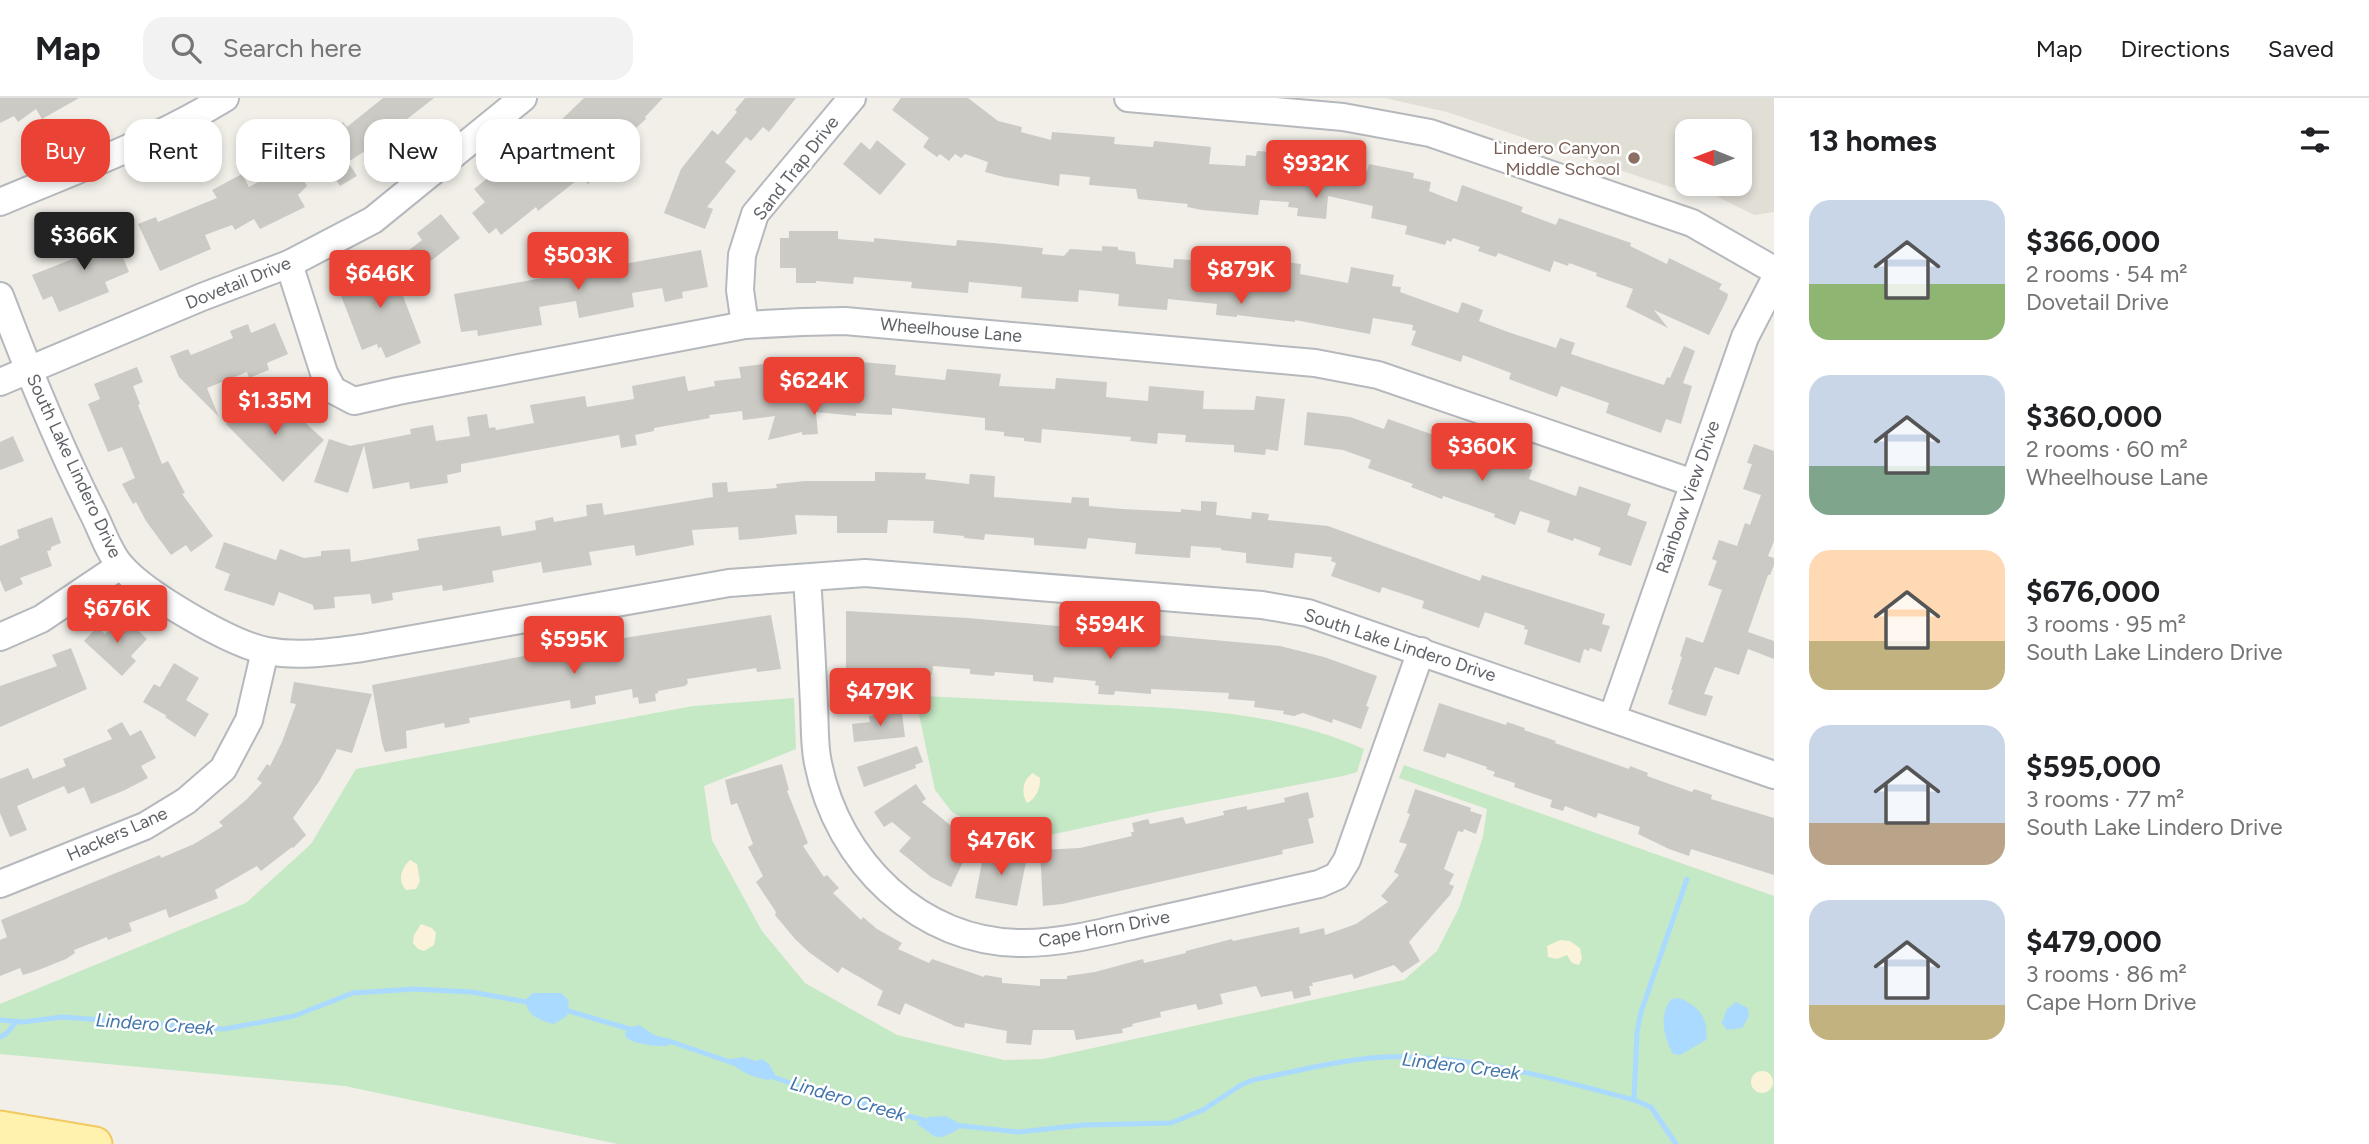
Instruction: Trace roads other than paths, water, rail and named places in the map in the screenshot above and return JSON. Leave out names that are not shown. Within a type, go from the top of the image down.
[{"type":"main road","points":[[0,1128],[41,1139],[95,1144]]},
{"type":"street","points":[[0,202],[130,148],[200,114],[225,98]]},
{"type":"street","name":"Dovetail Drive","points":[[0,382],[202,297],[289,264],[373,220],[523,98]]},
{"type":"street","name":"Sand Trap Drive","points":[[745,325],[740,290],[742,255],[755,214],[852,98]]},
{"type":"street","points":[[1128,98],[1343,117],[1430,133],[1692,223],[1774,270]]},
{"type":"street","name":"Wheelhouse Lane","points":[[289,264],[324,373],[333,390],[354,401],[745,325],[845,321],[1315,363],[1378,375],[1693,483]]},
{"type":"street","name":"Rainbow View Drive","points":[[1612,718],[1745,337],[1774,281]]},
{"type":"street","name":"South Lake Lindero Drive","points":[[0,296],[28,370],[76,480],[120,566],[156,596],[203,623],[265,651],[304,654],[362,649],[729,583],[865,573],[1262,605],[1308,612],[1774,775]]},
{"type":"street","points":[[0,636],[41,619],[120,566]]},
{"type":"street","name":"Cape Horn Drive","points":[[807,578],[817,762],[828,800],[849,845],[875,879],[907,905],[955,932],[986,940],[1023,943],[1070,939],[1320,884],[1337,876],[1347,860],[1421,650]]},
{"type":"street","name":"Hackers Lane","points":[[0,884],[145,826],[186,801],[223,769],[249,720],[265,651]]},
{"type":"water","points":[[533,993],[561,993],[569,1001],[567,1016],[554,1024],[534,1016],[528,1010],[526,999]]},
{"type":"water","points":[[1679,998],[1697,1009],[1704,1019],[1707,1032],[1706,1040],[1680,1055],[1673,1054],[1664,1026],[1668,1005],[1672,999]]},
{"type":"water","points":[[1736,1002],[1748,1008],[1749,1016],[1742,1028],[1727,1030],[1722,1023],[1727,1009]]},
{"type":"water","points":[[639,1025],[654,1035],[672,1040],[668,1046],[658,1046],[641,1044],[626,1038],[625,1033],[630,1027]]},
{"type":"water","points":[[744,1057],[755,1061],[762,1059],[769,1064],[775,1075],[769,1080],[753,1076],[742,1071],[730,1059]]},
{"type":"water","points":[[946,1116],[957,1122],[959,1129],[944,1136],[936,1137],[916,1124],[929,1117]]},
{"type":"waterway","points":[[1634,1100],[1637,1032],[1641,1012],[1687,879]]},
{"type":"waterway","name":"Lindero Creek","points":[[0,1020],[23,1022],[62,1017],[224,1029],[294,1016],[353,993],[414,989],[472,992],[532,1003]]},
{"type":"waterway","name":"Lindero Creek","points":[[562,1009],[633,1030]]},
{"type":"waterway","points":[[0,1037],[17,1021]]},
{"type":"waterway","name":"Lindero Creek","points":[[666,1040],[736,1064]]},
{"type":"waterway","name":"Lindero Creek","points":[[954,1125],[1019,1132],[1083,1125],[1171,1123],[1203,1110],[1253,1080],[1368,1058],[1407,1057],[1493,1066],[1634,1100],[1651,1107],[1676,1144]]},
{"type":"waterway","name":"Lindero Creek","points":[[768,1075],[801,1087],[927,1121]]},
{"type":"place","name":"Lindero Canyon Middle School","points":[[1634,158]]}]
